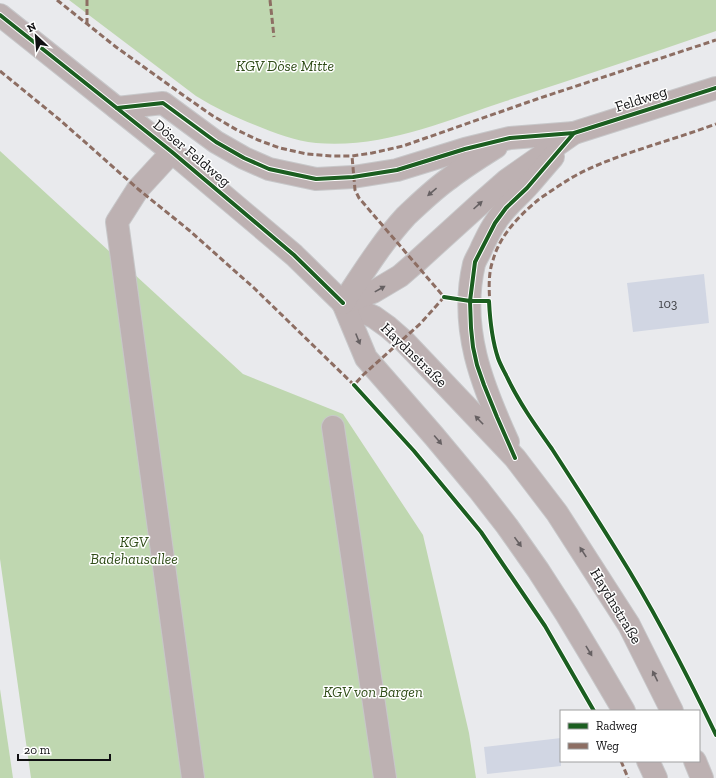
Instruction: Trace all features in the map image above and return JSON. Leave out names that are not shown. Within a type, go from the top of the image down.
[{"type":"street","name":"Döser Feldweg","points":[[0,15],[172,152],[294,255],[343,303]]},
{"type":"street","name":"Feldweg","points":[[343,303],[373,292],[400,276],[508,180],[574,133],[716,88]]},
{"type":"street","points":[[117,108],[163,103],[216,142],[244,158],[269,170],[316,179],[353,177],[397,170],[464,149],[510,138],[574,133]]},
{"type":"street","points":[[515,458],[484,385],[477,365],[473,346],[470,301],[475,262],[495,223],[506,208],[527,188],[574,133]]},
{"type":"street","points":[[343,303],[378,252],[406,217],[449,178],[510,138]]},
{"type":"street","points":[[172,152],[138,189],[117,222],[193,778]]},
{"type":"street","name":"Haydnstraße","points":[[343,303],[374,317],[388,327],[515,458],[557,513],[629,625],[672,710]]},
{"type":"street","name":"Haydnstraße","points":[[343,303],[366,358],[434,436],[507,526],[563,608],[623,710]]},
{"type":"street","points":[[332,427],[385,778]]},
{"type":"street","points":[[648,762],[656,778]]},
{"type":"street","points":[[695,762],[702,778]]},
{"type":"green space","name":"KGV Döse Mitte","points":[[69,0],[716,0],[716,31],[413,132],[365,142],[341,144],[316,143],[293,139],[270,131],[218,108],[196,96]]},
{"type":"green space","name":"KGV Badehausallee","points":[[0,151],[243,374],[343,414],[423,535],[469,733],[476,778],[31,778],[0,559]]},
{"type":"green space","points":[[0,689],[13,778],[0,778]]},
{"type":"building","points":[[704,274],[709,323],[633,332],[627,283]]},
{"type":"building","points":[[560,738],[561,766],[487,774],[484,747]]},
{"type":"marked path","points":[[57,0],[116,47],[213,116],[237,130],[280,148],[307,154],[332,156],[352,156],[403,146],[537,99],[716,40]]},
{"type":"marked path","points":[[87,0],[87,24]]},
{"type":"marked path","points":[[270,0],[274,37]]},
{"type":"marked path","points":[[0,71],[60,120],[138,189],[190,231],[254,288],[354,385],[363,375],[421,323],[444,297],[359,198],[355,190],[352,156]]},
{"type":"marked path","points":[[490,305],[489,288],[491,265],[500,242],[511,227],[538,200],[571,178],[600,164],[716,124]]},
{"type":"marked path","points":[[621,762],[628,778]]},
{"type":"cycle path","points":[[0,15],[172,152],[294,255],[343,303]]},
{"type":"cycle path","points":[[117,108],[163,103],[216,142],[244,158],[269,169],[316,179],[353,177],[397,170],[465,149],[510,138],[574,133],[716,88]]},
{"type":"cycle path","points":[[515,458],[484,385],[473,347],[470,301],[475,262],[495,223],[506,208],[527,188],[574,133]]},
{"type":"cycle path","points":[[444,297],[470,301],[489,301],[494,344],[500,362],[511,385],[527,413],[552,449],[631,573],[657,619],[716,735]]},
{"type":"cycle path","points":[[354,385],[414,451],[481,532],[545,626],[593,710]]},
{"type":"park label","name":"KGV von Bargen","points":[[373,692]]}]
